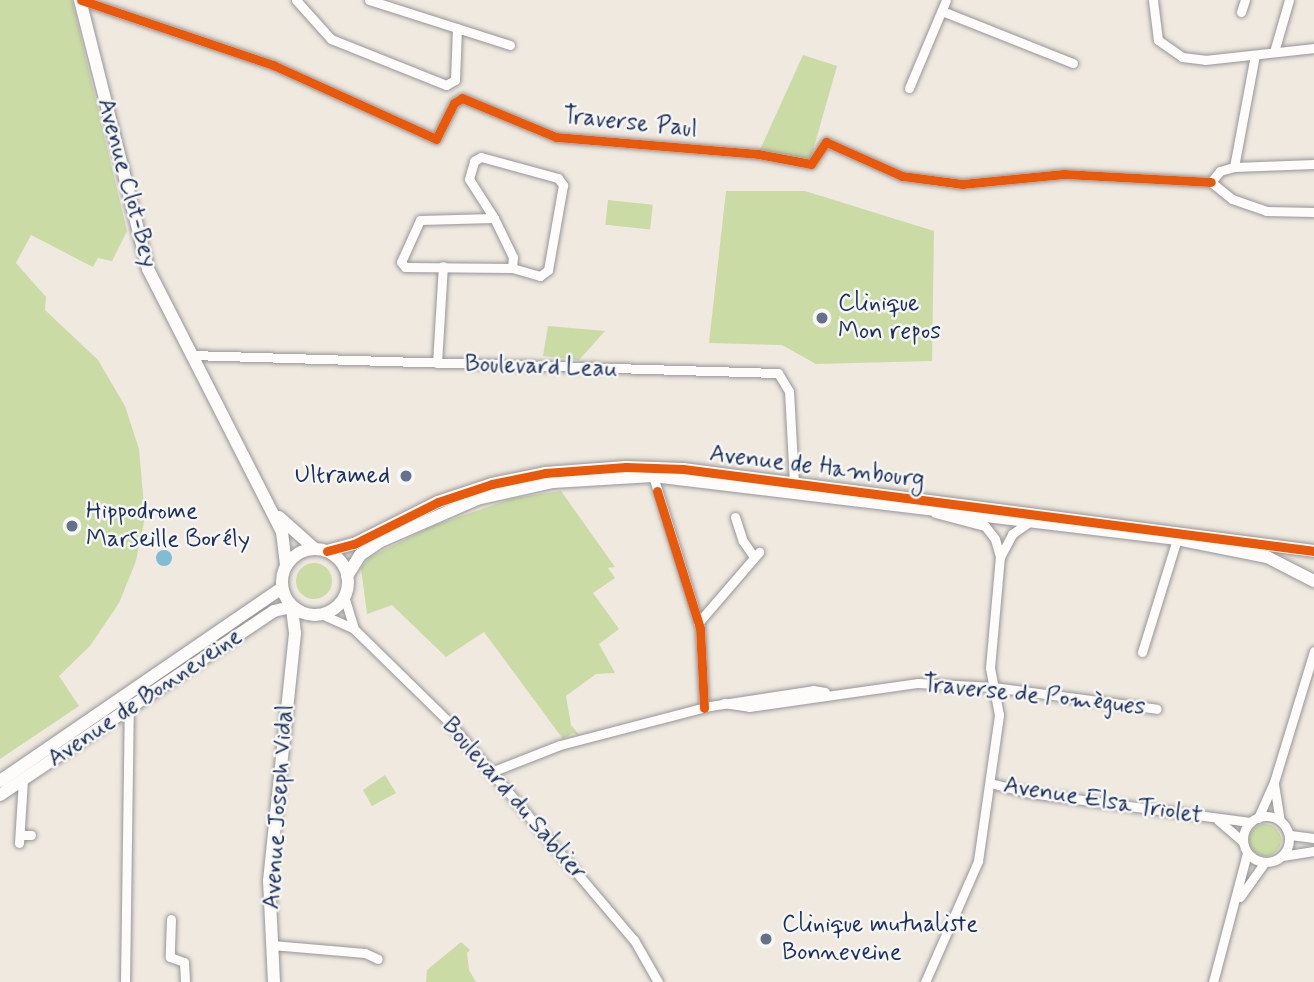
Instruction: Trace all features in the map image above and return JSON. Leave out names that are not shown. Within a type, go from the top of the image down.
[{"type":"street","name":"Traverse Paul","points":[[80,0],[273,65],[436,139],[454,103],[462,97],[556,137],[758,154],[811,164],[826,142],[902,176],[962,184],[1064,174],[1211,182]]},
{"type":"street","name":"Avenue Clot-Bey","points":[[80,0],[144,256],[191,355],[270,507],[285,544],[286,566]]},
{"type":"street","points":[[296,0],[331,38],[446,85],[455,80],[457,28]]},
{"type":"street","points":[[369,0],[510,45]]},
{"type":"street","points":[[909,88],[946,0]]},
{"type":"street","points":[[1153,0],[1158,40],[1174,53],[1205,60],[1314,48]]},
{"type":"street","points":[[1241,12],[1245,0]]},
{"type":"street","points":[[1275,52],[1289,0]]},
{"type":"street","points":[[942,10],[1073,63]]},
{"type":"street","points":[[1234,166],[1255,55]]},
{"type":"street","points":[[494,218],[415,222],[401,262],[405,267],[512,268],[540,276],[548,270],[563,185],[558,178],[481,157],[474,161],[469,179],[494,218],[513,257],[512,268]]},
{"type":"street","points":[[1314,164],[1234,166],[1220,171],[1211,182],[1232,199],[1266,211],[1314,212]]},
{"type":"street","points":[[437,363],[443,266]]},
{"type":"street","name":"Boulevard Leau","points":[[191,355],[778,373],[789,391],[794,483]]},
{"type":"street","name":"Avenue de Hambourg","points":[[321,550],[354,544],[453,496],[545,473],[657,467],[1314,551]]},
{"type":"street","points":[[653,476],[698,623],[704,708]]},
{"type":"street","name":"Avenue de Hambourg","points":[[347,576],[360,555],[382,541],[477,499],[553,482],[653,476],[1177,539],[1267,557],[1314,581]]},
{"type":"street","name":"Avenue Clot-Bey","points":[[270,507],[321,550]]},
{"type":"street","points":[[925,982],[978,861],[999,715],[990,668],[1000,557],[995,539],[985,526],[930,511]]},
{"type":"street","points":[[698,623],[757,554],[735,517]]},
{"type":"street","points":[[1000,557],[1012,534],[1028,523]]},
{"type":"street","points":[[1142,652],[1177,539]]},
{"type":"street","points":[[295,633],[315,615],[335,608],[344,596],[347,576],[341,562],[321,550],[294,557],[286,566],[282,588],[292,607],[315,615]]},
{"type":"street","name":"Avenue de Bonneveine","points":[[0,781],[282,588]]},
{"type":"street","name":"Boulevard du Sablier","points":[[344,596],[355,629],[491,772],[634,940],[658,982]]},
{"type":"street","name":"Avenue de Bonneveine","points":[[0,795],[274,611],[292,607]]},
{"type":"street","name":"Avenue Joseph Vidal","points":[[274,982],[270,860],[295,633],[292,607]]},
{"type":"street","name":"Boulevard du Sablier","points":[[315,615],[355,629]]},
{"type":"street","points":[[1213,982],[1236,905],[1247,852],[1243,842],[1274,782],[1314,651]]},
{"type":"street","name":"Traverse de Pomègues","points":[[491,772],[560,745],[724,703],[749,707],[815,698],[827,692],[901,683],[993,687],[1157,709]]},
{"type":"street","points":[[125,982],[129,708]]},
{"type":"street","points":[[23,780],[24,833]]},
{"type":"street","points":[[1274,782],[1280,820],[1290,835],[1314,838]]},
{"type":"street","name":"Avenue Elsa Triolet","points":[[990,783],[1030,793],[1216,819],[1254,820]]},
{"type":"street","name":"Avenue Elsa Triolet","points":[[1216,819],[1243,842]]},
{"type":"street","points":[[1254,820],[1280,820]]},
{"type":"street","points":[[1282,856],[1290,835]]},
{"type":"street","points":[[1236,905],[1252,876],[1265,862],[1282,856],[1314,851]]},
{"type":"street","points":[[1247,852],[1265,862]]},
{"type":"street","points":[[171,919],[170,957],[184,962],[185,982]]},
{"type":"street","points":[[272,944],[365,953],[378,958]]},
{"type":"green space","name":"Hippodrome Marseille Borély","points":[[0,0],[72,0],[127,231],[112,261],[98,258],[93,267],[31,235],[16,263],[46,297],[45,310],[98,360],[125,406],[139,449],[145,517],[136,561],[119,603],[90,646],[59,676],[79,706],[0,759]]},
{"type":"green space","points":[[803,55],[837,66],[810,161],[759,152]]},
{"type":"green space","points":[[726,191],[805,191],[934,231],[932,361],[816,364],[782,345],[709,343]]},
{"type":"green space","points":[[608,200],[653,205],[650,230],[605,225]]},
{"type":"green space","points":[[548,326],[605,331],[579,360],[543,356]]},
{"type":"green space","points":[[561,491],[615,567],[608,568],[615,578],[593,593],[619,629],[599,644],[615,673],[596,674],[566,696],[571,725],[580,736],[573,733],[563,739],[484,632],[446,657],[392,605],[367,614],[361,568],[370,557],[435,525],[514,498]]},
{"type":"green space","points":[[314,563],[327,568],[332,581],[327,594],[314,599],[301,594],[296,581],[301,568]]},
{"type":"green space","points":[[385,775],[396,793],[372,806],[363,790]]},
{"type":"green space","points":[[1265,824],[1277,828],[1281,840],[1277,852],[1265,856],[1253,852],[1249,840],[1253,828]]},
{"type":"green space","points":[[461,942],[470,950],[467,953],[469,970],[476,982],[426,982],[427,970]]},
{"type":"water","points":[[161,550],[167,550],[172,558],[170,564],[161,566],[156,561],[156,555]]},
{"type":"cycle path","points":[[81,0],[273,65],[436,139],[454,103],[462,98],[556,137],[758,154],[811,164],[826,142],[902,176],[962,184],[1064,174],[1211,182]]},
{"type":"cycle path","points":[[327,551],[354,544],[438,502],[492,484],[545,473],[626,467],[683,469],[1314,551]]},
{"type":"cycle path","points":[[657,491],[700,628],[704,708]]},
{"type":"place","name":"Clinique Mon repos","points":[[822,318]]},
{"type":"place","name":"Ultramed","points":[[406,476]]},
{"type":"place","name":"Hippodrome Marseille Borély","points":[[72,526]]},
{"type":"place","name":"Clinique mutualiste Bonneveine","points":[[766,939]]}]
